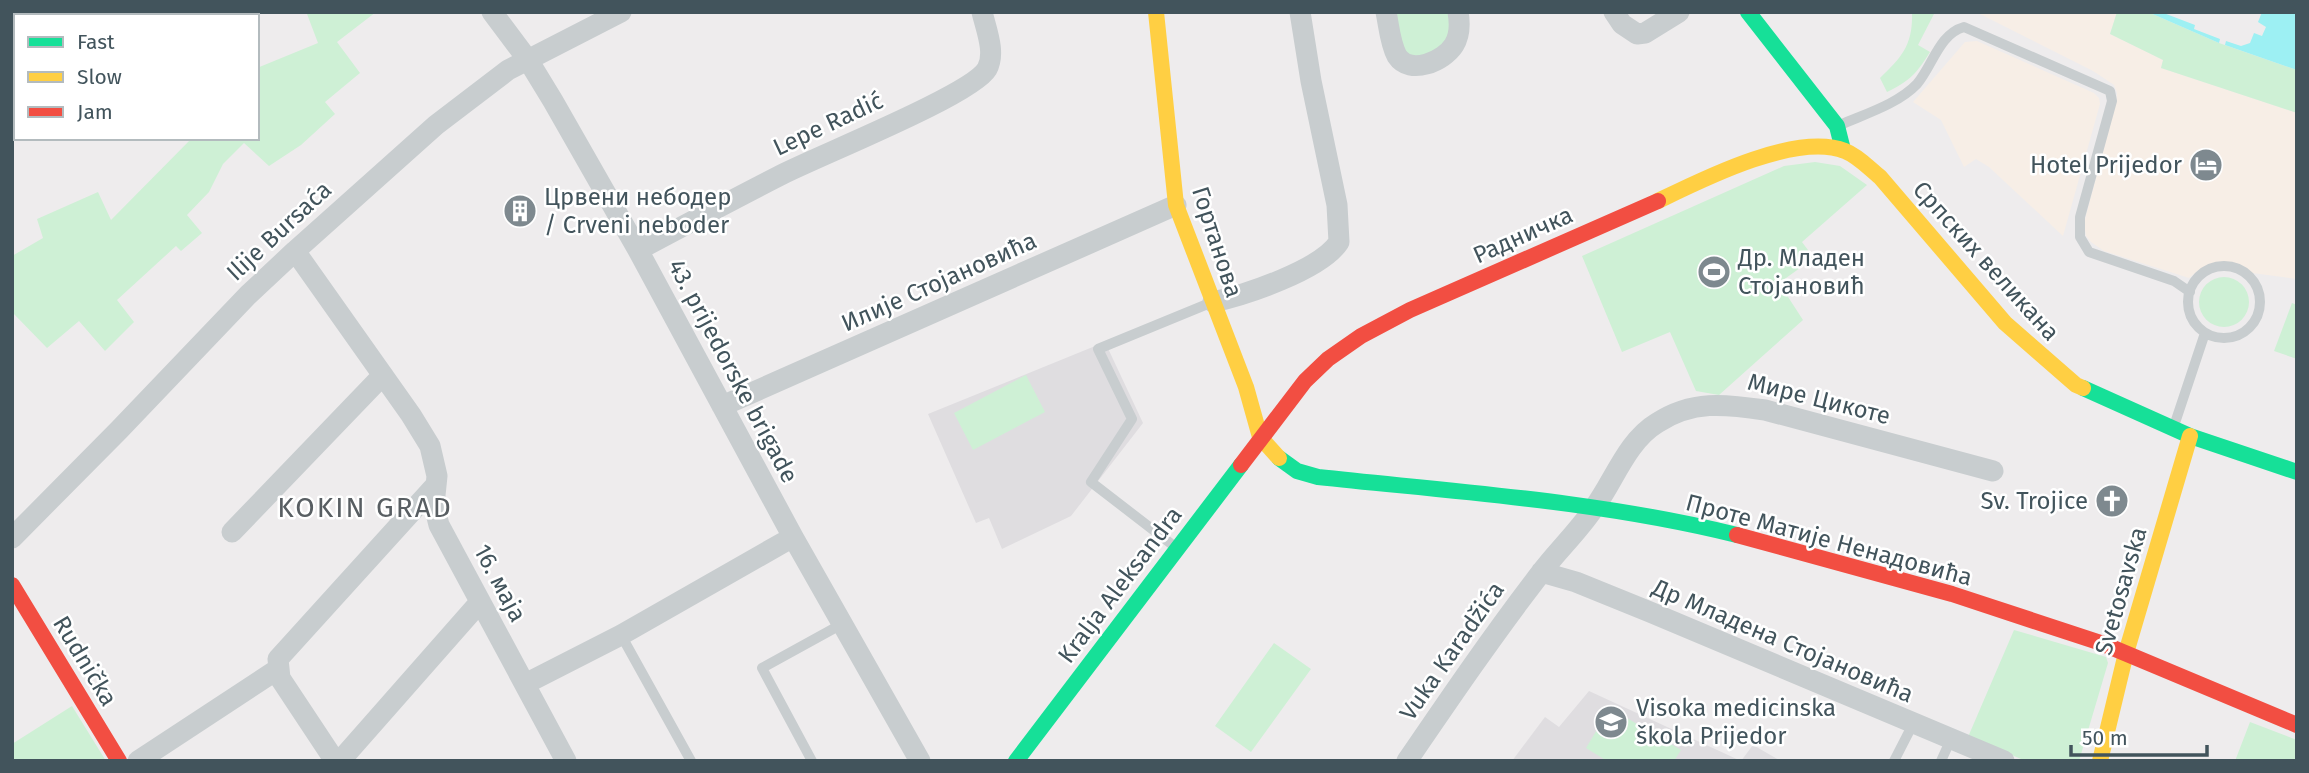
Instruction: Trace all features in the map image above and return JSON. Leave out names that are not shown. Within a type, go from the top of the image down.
[{"type":"street","name":"Ilije Bursaća","points":[[12,538],[248,295],[436,125],[508,70],[621,12]]},
{"type":"street","name":"Lepe Radić","points":[[638,250],[780,175],[937,102],[982,76],[990,61],[990,47],[982,12]]},
{"type":"street","name":"Гортанова","points":[[1156,12],[1176,205],[1246,387],[1260,437]]},
{"type":"street","points":[[1213,302],[1238,296],[1311,265],[1327,256],[1339,242],[1337,205],[1311,81],[1300,12]]},
{"type":"street","points":[[1386,12],[1391,40],[1398,58],[1409,64],[1424,65],[1438,60],[1454,45],[1459,30],[1458,12]]},
{"type":"street","points":[[1614,12],[1622,24],[1637,34],[1645,33],[1679,12]]},
{"type":"street","points":[[1748,12],[1837,126],[1843,149]]},
{"type":"street","name":"43. prijedorske brigade","points":[[497,16],[528,60],[638,250],[793,537],[920,761]]},
{"type":"street","name":"Радничка","points":[[1260,437],[1305,380],[1328,359],[1361,336],[1410,310],[1754,160],[1816,147],[1843,149]]},
{"type":"street","name":"Српских великана","points":[[1843,149],[1880,177],[2005,323],[2056,370],[2093,394],[2173,429],[2297,472]]},
{"type":"street","name":"Илије Стојановића","points":[[722,406],[1176,205]]},
{"type":"street","name":"16. маја","points":[[295,251],[430,446],[437,476],[434,505],[439,525],[566,761]]},
{"type":"street","points":[[232,532],[383,375]]},
{"type":"street","name":"Мире Цикоте","points":[[1541,572],[1594,509],[1633,446],[1655,424],[1702,405],[1733,405],[1765,410],[1993,471]]},
{"type":"street","name":"Svetosavska","points":[[2100,761],[2126,653],[2190,436]]},
{"type":"street","name":"Проте Матије Ненадовића","points":[[1260,437],[1280,460],[1297,471],[1318,477],[1471,491],[1594,509],[1700,526],[1773,544],[1952,594],[2126,653],[2297,724]]},
{"type":"street","name":"Kralja Aleksandra","points":[[1016,761],[1260,437]]},
{"type":"street","points":[[335,761],[280,678],[278,659],[434,487]]},
{"type":"street","points":[[525,684],[621,635],[793,537]]},
{"type":"street","name":"Др Младена Стојановића","points":[[1541,572],[1576,582],[1675,622],[2004,761]]},
{"type":"street","name":"Vuka Karadžića","points":[[1406,761],[1541,572]]},
{"type":"street","name":"Rudnička","points":[[12,585],[119,761]]},
{"type":"street","points":[[340,761],[480,601]]},
{"type":"street","points":[[138,761],[278,669]]},
{"type":"lane","points":[[1837,126],[1889,103],[1916,84],[1951,31],[1964,27],[2110,91],[2112,101],[2080,217],[2080,237],[2088,252],[2174,281],[2190,292]]},
{"type":"lane","points":[[2224,266],[2245,272],[2258,289],[2260,311],[2250,328],[2237,336],[2223,338],[2205,333],[2190,313],[2190,292],[2200,275],[2211,268],[2224,266]]},
{"type":"lane","points":[[1177,547],[1091,482],[1132,419],[1098,349],[1213,302]]},
{"type":"lane","points":[[2173,429],[2205,333]]},
{"type":"lane","points":[[812,761],[762,668],[842,624]]},
{"type":"lane","points":[[621,635],[691,761]]},
{"type":"lane","points":[[1894,761],[1913,724]]},
{"type":"lane","points":[[1941,761],[1951,739]]},
{"type":"shaded area","name":"Hotel Prijedor","points":[[1976,12],[2117,12],[2110,34],[2163,60],[2161,68],[2297,113],[2297,279],[2245,272],[2214,263],[2189,278],[2104,251],[2091,242],[2086,236],[2084,223],[2116,103],[2114,85],[2093,71]]},
{"type":"shaded area","points":[[1977,41],[2094,93],[2099,98],[2100,104],[2063,236],[1989,167],[1976,159],[1964,167],[1941,120],[1913,102],[1965,42]]},
{"type":"shaded area","points":[[1105,342],[1143,423],[1071,516],[1002,549],[989,518],[976,523],[928,414]]},
{"type":"shaded area","name":"Visoka medicinska škola Prijedor","points":[[1589,691],[1741,761],[1512,761],[1545,717],[1559,727]]},
{"type":"shaded area","points":[[1753,745],[1781,761],[1741,761]]},
{"type":"green space","points":[[376,12],[337,42],[360,73],[325,102],[335,114],[301,145],[269,166],[244,143],[223,164],[209,192],[187,215],[202,233],[181,251],[176,246],[117,300],[134,322],[105,351],[79,321],[47,348],[12,312],[12,256],[43,238],[37,219],[98,192],[111,220],[190,140],[259,140],[259,67],[318,43],[307,14]]},
{"type":"green space","points":[[1394,12],[1451,12],[1454,25],[1438,55],[1406,58]]},
{"type":"green space","points":[[1912,12],[1935,12],[1918,45],[1930,52],[1912,76],[1887,92],[1880,78],[1905,50],[1911,33]]},
{"type":"green space","points":[[2117,12],[2148,12],[2219,43],[2297,70],[2297,113],[2161,68],[2163,60],[2110,34]]},
{"type":"green space","points":[[1815,162],[1840,166],[1867,185],[1802,242],[1814,258],[1779,283],[1803,320],[1719,395],[1696,391],[1670,332],[1622,352],[1582,256],[1784,166]]},
{"type":"green space","points":[[2224,277],[2241,285],[2249,302],[2241,319],[2224,327],[2207,319],[2199,302],[2207,285]]},
{"type":"green space","points":[[2292,303],[2297,305],[2297,359],[2274,351]]},
{"type":"green space","points":[[1026,375],[1045,412],[973,450],[954,413]]},
{"type":"green space","points":[[2014,630],[2106,657],[2108,663],[2079,761],[2026,761],[1968,737]]},
{"type":"green space","points":[[1274,643],[1311,669],[1251,752],[1215,726]]},
{"type":"green space","points":[[72,706],[106,761],[12,761],[12,744]]},
{"type":"green space","points":[[1610,708],[1681,750],[1674,761],[1607,761],[1586,748]]},
{"type":"green space","points":[[2250,722],[2297,740],[2297,761],[2235,761]]},
{"type":"water","points":[[2148,12],[2161,12],[2195,25],[2194,29],[2220,39],[2219,43]]},
{"type":"water","points":[[2262,12],[2297,12],[2297,70],[2225,45],[2226,41],[2241,46],[2250,43],[2254,33],[2262,36],[2266,27],[2258,22]]},
{"type":"traffic: fast","points":[[1748,12],[1837,126],[1843,150]]},
{"type":"traffic: fast","points":[[2083,388],[2190,436],[2297,472]]},
{"type":"traffic: fast","points":[[1279,458],[1297,471],[1318,477],[1581,506],[1685,523],[1737,535]]},
{"type":"traffic: fast","points":[[1016,761],[1241,465]]},
{"type":"traffic: slow","points":[[1156,12],[1176,205],[1246,387],[1260,437],[1279,458]]},
{"type":"traffic: slow","points":[[1658,201],[1699,181],[1776,153],[1825,147],[1845,151],[1880,177],[2005,323],[2076,385],[2083,388]]},
{"type":"traffic: slow","points":[[2100,761],[2126,653],[2190,436]]},
{"type":"traffic: jam","points":[[1241,465],[1305,381],[1328,359],[1361,336],[1410,310],[1658,201]]},
{"type":"traffic: jam","points":[[1737,535],[1952,594],[2101,643],[2297,725]]},
{"type":"traffic: jam","points":[[12,585],[119,761]]},
{"type":"place","name":"Hotel Prijedor","points":[[2206,165]]},
{"type":"place","name":"Црвени небодер / Crveni neboder","points":[[520,211]]},
{"type":"place","name":"Др. Младен Стојановић","points":[[1714,272]]},
{"type":"place","name":"Sv. Trojice","points":[[2112,501]]},
{"type":"place","name":"Visoka medicinska škola Prijedor","points":[[1611,722]]},
{"type":"district","name":"KOKIN GRAD","points":[[365,507]]}]
